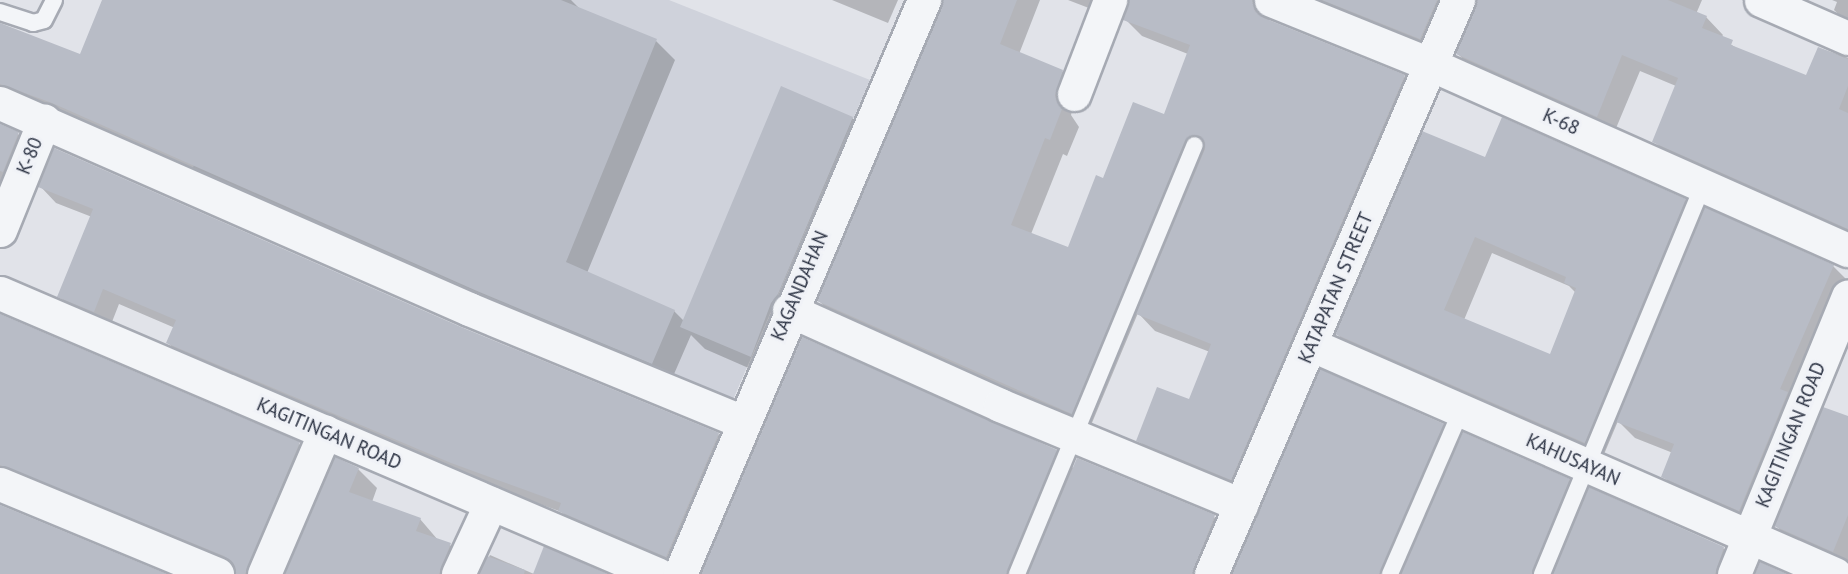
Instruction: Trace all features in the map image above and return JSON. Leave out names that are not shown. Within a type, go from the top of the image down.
[{"type":"street","name":"KAGANDAHAN","points":[[680,574],[789,310],[924,0]]},
{"type":"street","points":[[1074,94],[1110,0]]},
{"type":"street","name":"K-68","points":[[1271,0],[1432,65],[1848,250]]},
{"type":"street","name":"KATAPATAN STREET","points":[[1211,574],[1312,345],[1458,0]]},
{"type":"street","points":[[1761,0],[1848,38]]},
{"type":"street","points":[[0,103],[469,309],[743,422]]},
{"type":"street","name":"K-80","points":[[0,230],[44,121]]},
{"type":"street","name":"KAGITINGAN ROAD","points":[[0,293],[657,574]]},
{"type":"street","name":"KAGITINGAN ROAD","points":[[1734,574],[1848,296]]},
{"type":"street","points":[[789,310],[1075,436],[1241,505]]},
{"type":"street","name":"KAHUSAYAN","points":[[1312,345],[1835,574]]},
{"type":"street","points":[[264,574],[324,432]]},
{"type":"street","points":[[0,484],[217,574]]},
{"type":"street","points":[[458,574],[491,503]]},
{"type":"lane","points":[[0,12],[33,23],[44,20],[54,0]]},
{"type":"lane","points":[[1017,574],[1195,145]]},
{"type":"lane","points":[[1542,574],[1703,185]]},
{"type":"lane","points":[[1390,574],[1461,411]]},
{"type":"shaded area","points":[[262,0],[669,0],[870,80],[729,409],[189,177]]},
{"type":"building","points":[[102,0],[561,0],[657,39],[566,262],[675,310],[652,364],[477,291],[52,103],[0,84],[0,23],[80,54]]},
{"type":"building","points":[[943,0],[1017,0],[1000,44],[1063,70],[1055,96],[1062,109],[1050,140],[1045,138],[1011,225],[1068,247],[1096,175],[1103,178],[1133,102],[1164,114],[1190,45],[1123,20],[1129,0],[1252,0],[1255,11],[1264,18],[1405,75],[1231,480],[1136,441],[1157,387],[1189,399],[1211,344],[1136,314],[1205,149],[1205,143],[1200,136],[1193,135],[1185,141],[1072,414],[817,301]]},
{"type":"building","points":[[1322,0],[1437,0],[1420,39]]},
{"type":"building","points":[[1477,0],[1668,0],[1707,16],[1702,28],[1733,40],[1731,45],[1806,75],[1818,47],[1848,59],[1848,86],[1839,109],[1848,113],[1848,229],[1652,142],[1678,78],[1622,55],[1597,117],[1456,54]]},
{"type":"building","points":[[781,86],[853,117],[778,294],[771,303],[751,357],[680,327]]},
{"type":"building","points":[[1502,117],[1686,199],[1585,443],[1335,334],[1422,131],[1485,157]],"holes":[[[1475,237],[1566,277],[1564,283],[1576,288],[1550,354],[1444,310]]]},
{"type":"building","points":[[0,124],[19,132],[3,172],[0,171]]},
{"type":"building","points":[[54,148],[461,327],[719,433],[666,557],[558,511],[561,503],[451,463],[166,343],[176,320],[103,289],[94,312],[57,297],[93,209],[38,187]]},
{"type":"building","points":[[1705,207],[1834,265],[1780,389],[1788,392],[1739,511],[1661,477],[1674,444],[1616,422]]},
{"type":"building","points":[[0,314],[300,442],[245,574],[236,574],[233,563],[224,556],[0,465]]},
{"type":"building","points":[[802,337],[1057,450],[1007,574],[701,574]]},
{"type":"building","points":[[1320,369],[1444,424],[1380,574],[1232,574]]},
{"type":"building","points":[[1823,407],[1848,416],[1848,515],[1833,552],[1774,526]]},
{"type":"building","points":[[1463,432],[1570,479],[1532,574],[1401,574]]},
{"type":"building","points":[[335,457],[359,468],[349,492],[421,518],[416,531],[451,543],[439,574],[285,574]]},
{"type":"building","points":[[1077,458],[1215,515],[1192,574],[1028,574]]},
{"type":"building","points":[[1589,487],[1724,547],[1715,574],[1553,574]]},
{"type":"building","points":[[0,505],[167,574],[0,574]]},
{"type":"building","points":[[544,546],[608,574],[533,574]]},
{"type":"building","points":[[487,556],[525,570],[524,574],[479,574]]},
{"type":"building","points":[[1760,562],[1787,574],[1755,574]]}]
